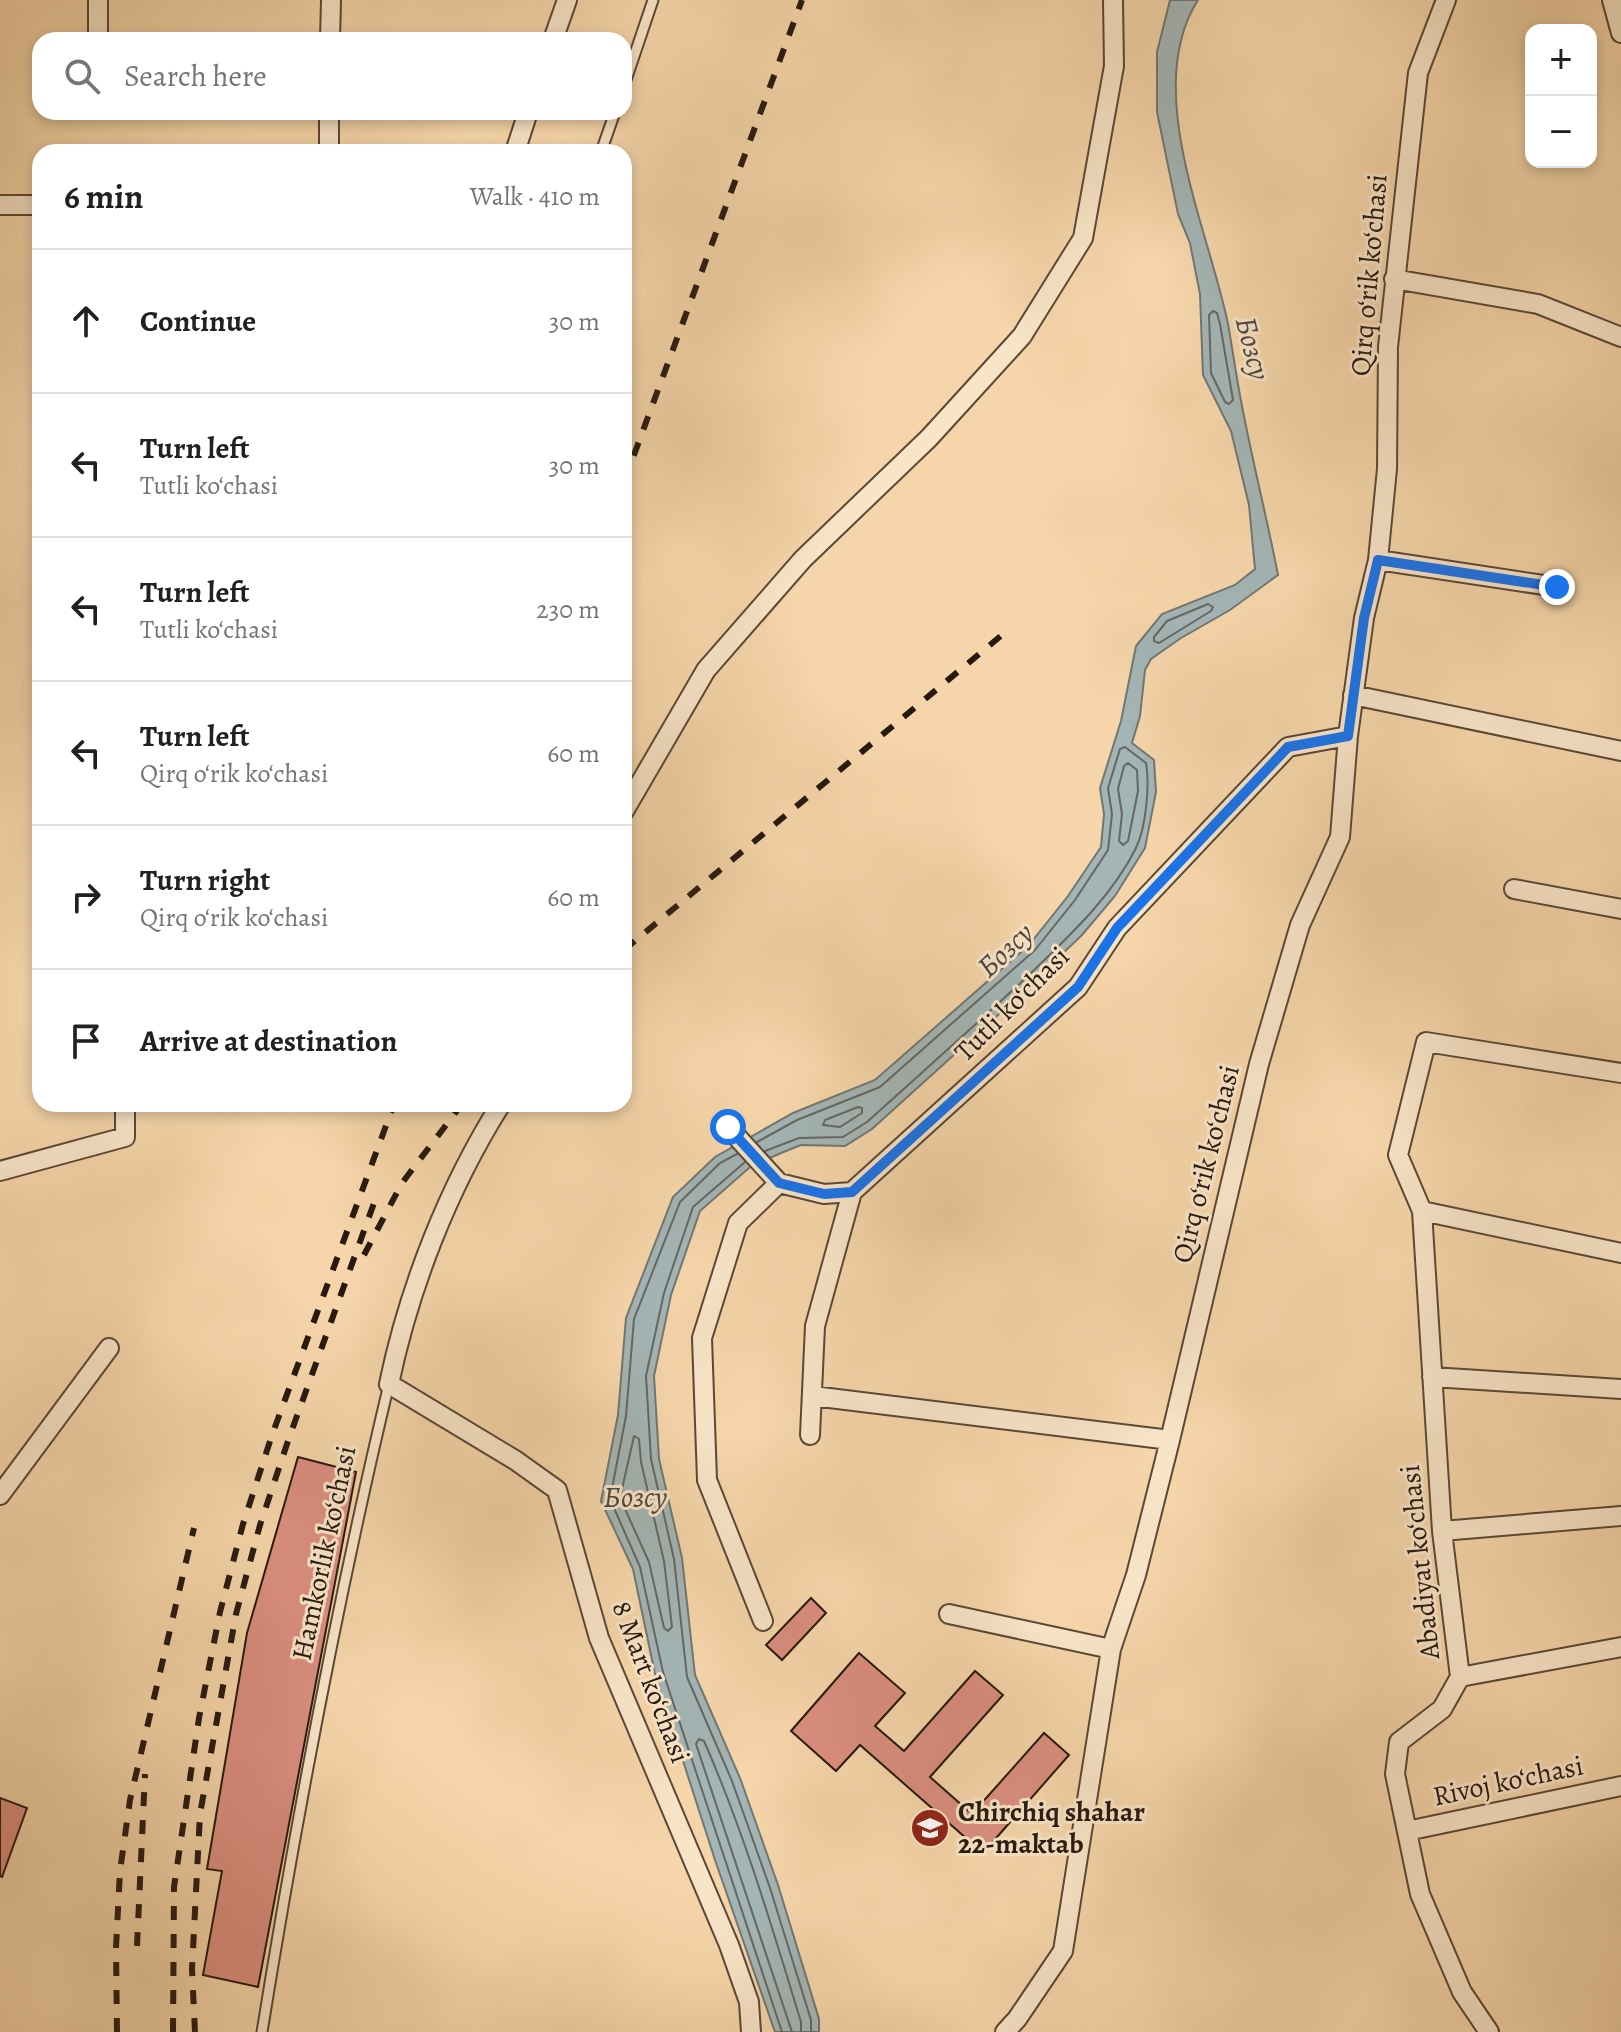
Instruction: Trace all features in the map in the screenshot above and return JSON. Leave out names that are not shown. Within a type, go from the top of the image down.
[{"type":"street","points":[[98,0],[98,32]]},
{"type":"street","points":[[330,32],[331,0]]},
{"type":"street","points":[[556,32],[567,0]]},
{"type":"street","points":[[632,797],[706,670],[803,559],[929,438],[1022,336],[1083,238],[1114,66],[1113,0]]},
{"type":"street","name":"Qirq o‘rik ko‘chasi","points":[[1005,2032],[1063,1951],[1111,1649],[1136,1575],[1259,1064],[1300,925],[1340,837],[1353,695],[1364,618],[1378,560],[1387,469],[1388,347],[1418,73],[1446,0]]},
{"type":"street","points":[[1612,0],[1621,33]]},
{"type":"street","points":[[329,120],[329,144]]},
{"type":"street","points":[[518,144],[525,120]]},
{"type":"street","points":[[0,205],[32,205]]},
{"type":"street","points":[[1394,279],[1538,304],[1621,337]]},
{"type":"street","points":[[1378,560],[1557,587]]},
{"type":"street","points":[[1353,695],[1621,751]]},
{"type":"street","name":"Tutli ko‘chasi","points":[[852,1192],[1078,987],[1117,928],[1288,747],[1348,736]]},
{"type":"street","points":[[1514,889],[1621,909]]},
{"type":"street","name":"Abadiyat ko‘chasi","points":[[1489,2032],[1462,1992],[1420,1894],[1395,1774],[1399,1742],[1442,1709],[1460,1677],[1442,1531],[1422,1211],[1398,1155],[1426,1042],[1621,1073]]},
{"type":"street","points":[[0,1171],[125,1137],[125,1112]]},
{"type":"street","name":"Hamkorlik ko‘chasi","points":[[389,1384],[397,1346],[433,1240],[479,1138],[496,1112]]},
{"type":"street","points":[[728,1127],[779,1183],[824,1194],[852,1192],[815,1326],[810,1435]]},
{"type":"street","points":[[763,1621],[707,1480],[702,1338],[738,1223],[779,1183]]},
{"type":"street","points":[[1422,1211],[1621,1253]]},
{"type":"street","points":[[0,1495],[109,1348]]},
{"type":"street","points":[[1432,1377],[1621,1389]]},
{"type":"street","name":"8 Mart ko‘chasi","points":[[389,1384],[515,1460],[557,1490],[599,1638],[729,1945],[749,2002],[751,2032]]},
{"type":"street","points":[[813,1396],[1170,1440]]},
{"type":"street","points":[[1442,1531],[1621,1516]]},
{"type":"street","points":[[949,1614],[1111,1649]]},
{"type":"street","points":[[1460,1677],[1621,1647]]},
{"type":"street","name":"Rivoj ko‘chasi","points":[[1407,1831],[1621,1786]]},
{"type":"lane","points":[[632,62],[653,0]]},
{"type":"lane","points":[[604,144],[612,120]]},
{"type":"lane","name":"Hamkorlik ko‘chasi","points":[[262,2032],[288,1873],[368,1470],[389,1384]]},
{"type":"water","name":"Бозсу","points":[[1170,0],[1198,0],[1182,36],[1176,75],[1177,117],[1184,160],[1228,324],[1243,413],[1278,575],[1230,610],[1151,659],[1145,670],[1140,716],[1132,743],[1154,760],[1156,792],[1145,848],[1115,896],[1082,935],[872,1129],[845,1146],[801,1145],[750,1167],[700,1211],[671,1295],[654,1376],[659,1459],[682,1558],[695,1675],[740,1778],[778,1885],[819,2019],[819,2032],[775,2032],[655,1674],[633,1569],[601,1501],[618,1415],[626,1318],[673,1197],[715,1157],[793,1113],[875,1080],[1029,945],[1068,896],[1101,847],[1104,814],[1100,788],[1121,721],[1136,646],[1162,614],[1235,585],[1255,569],[1249,505],[1231,431],[1203,375],[1200,294],[1190,243],[1178,214],[1157,112],[1157,52]]},
{"type":"building","points":[[298,1457],[356,1472],[258,1987],[203,1975],[222,1871],[207,1869],[247,1633]]},
{"type":"building","points":[[811,1598],[826,1613],[782,1660],[766,1645]]},
{"type":"building","points":[[859,1653],[905,1693],[875,1726],[904,1751],[975,1671],[1003,1695],[930,1777],[972,1814],[1044,1733],[1069,1755],[983,1853],[860,1745],[836,1771],[791,1731]]},
{"type":"building","points":[[0,1798],[27,1808],[2,1877],[0,1876]]},
{"type":"railway","points":[[632,460],[802,0]]},
{"type":"railway","points":[[632,943],[1008,630]]},
{"type":"railway","points":[[173,2032],[174,1887],[199,1718],[220,1612],[243,1524],[272,1435],[391,1112]]},
{"type":"railway","points":[[364,1255],[402,1183],[456,1112]]},
{"type":"railway","points":[[195,2032],[192,1969],[200,1814],[236,1614],[260,1525],[289,1438],[378,1192]]},
{"type":"railway","points":[[117,2032],[116,1948],[120,1871],[130,1800],[194,1528]]},
{"type":"railway","points":[[137,1946],[145,1774]]},
{"type":"place","name":"Chirchiq shahar 22-maktab","points":[[930,1828]]},
{"type":"route","points":[[728,1127],[779,1183],[824,1194],[852,1192],[1078,987],[1117,928],[1288,747],[1348,736],[1364,618],[1378,560],[1557,587]]}]
